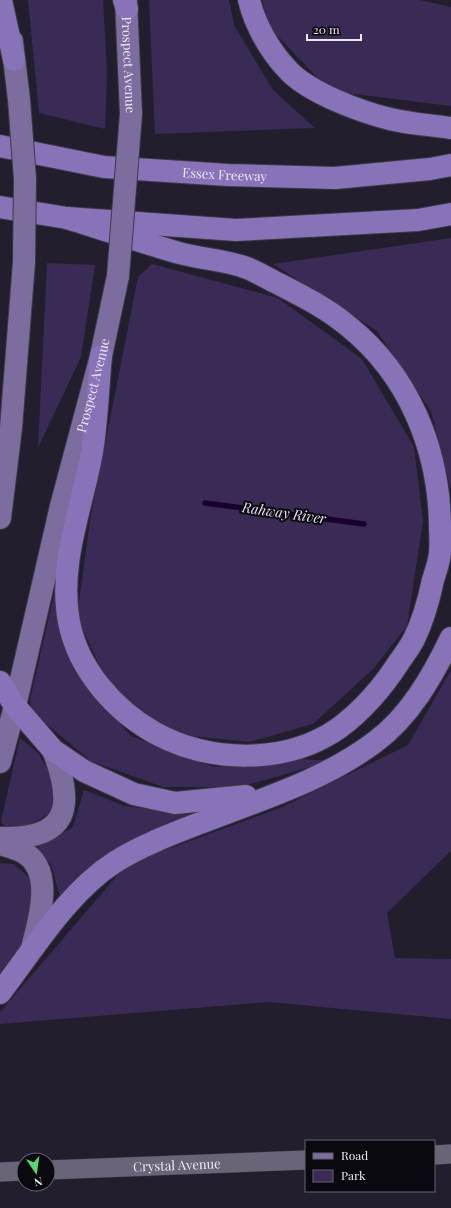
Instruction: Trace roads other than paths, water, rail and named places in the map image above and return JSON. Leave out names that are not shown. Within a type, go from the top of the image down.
[{"type":"highway","points":[[0,0],[14,60]]},
{"type":"highway","points":[[249,0],[265,40],[287,70],[314,90],[356,108],[391,120],[451,128]]},
{"type":"highway","name":"Essex Freeway","points":[[0,146],[104,167],[228,176],[335,178],[430,169],[451,165]]},
{"type":"highway","points":[[0,207],[67,218],[236,230],[418,220],[451,214]]},
{"type":"highway","points":[[67,218],[183,254],[245,267],[307,298],[347,324],[376,351],[400,382],[422,425],[432,458],[440,502],[440,553],[428,600],[414,639],[391,675],[364,706],[336,730],[305,745],[274,753],[248,756],[221,755],[191,749],[164,738],[136,723],[114,703],[93,677],[80,654],[70,624],[66,592],[68,557],[92,450],[101,356]]},
{"type":"highway","points":[[0,993],[32,948],[91,881],[115,862],[152,842],[286,790],[333,769],[376,742],[404,714],[432,676],[451,638]]},
{"type":"highway","points":[[0,682],[15,706],[53,750],[84,771],[134,794],[175,803],[223,800],[286,790]]},
{"type":"main road","points":[[0,518],[11,428],[24,262],[25,179],[19,100],[8,0]]},
{"type":"main road","name":"Prospect Avenue","points":[[0,762],[15,706],[60,506],[101,356],[118,276],[131,114],[126,3]]},
{"type":"main road","points":[[0,838],[20,839],[38,835],[53,826],[63,814],[66,796],[61,771],[53,750]]},
{"type":"main road","points":[[0,844],[22,852],[35,864],[41,879],[43,894],[41,913],[32,948]]},
{"type":"street","points":[[435,1155],[451,1154]]},
{"type":"street","name":"Crystal Avenue","points":[[56,1170],[305,1160]]},
{"type":"street","points":[[0,1172],[16,1171]]},
{"type":"waterway","name":"Rahway River","points":[[205,503],[364,524]]}]
